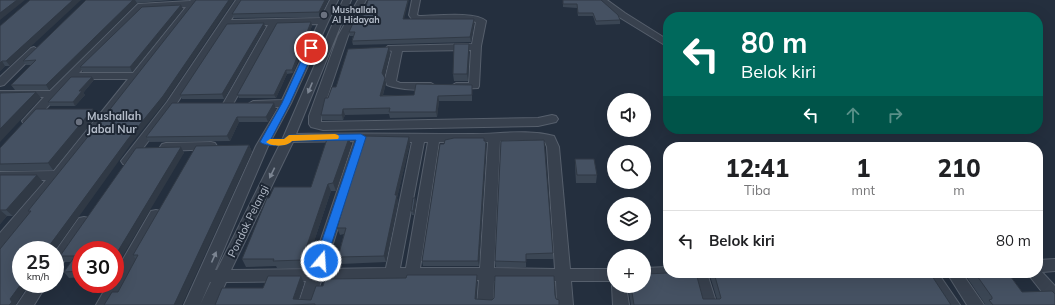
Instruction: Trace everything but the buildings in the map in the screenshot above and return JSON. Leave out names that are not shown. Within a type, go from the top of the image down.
[{"type":"street","points":[[123,168],[136,148],[171,104],[240,0]]},
{"type":"street","points":[[192,305],[264,144],[286,103],[334,0]]},
{"type":"street","points":[[347,0],[338,36],[342,50],[315,116],[315,124],[318,126],[538,122],[552,120]]},
{"type":"street","points":[[338,36],[362,0]]},
{"type":"street","points":[[398,48],[390,79],[394,85],[474,86],[476,46],[481,24],[480,20],[472,18],[416,19],[413,15],[416,0]]},
{"type":"street","points":[[602,0],[622,15],[663,41]]},
{"type":"street","points":[[22,128],[70,76],[141,6],[195,2]]},
{"type":"street","points":[[0,243],[57,176],[195,2]]},
{"type":"street","points":[[224,23],[324,21]]},
{"type":"street","points":[[274,22],[224,104],[286,103]]},
{"type":"street","name":"Pondok Pelangi","points":[[208,305],[220,276],[338,36]]},
{"type":"street","points":[[0,83],[44,41]]},
{"type":"street","points":[[383,48],[476,46]]},
{"type":"street","points":[[70,76],[136,76]]},
{"type":"street","points":[[0,94],[53,94]]},
{"type":"street","points":[[171,104],[185,104]]},
{"type":"street","points":[[38,110],[53,110]]},
{"type":"street","points":[[93,110],[108,110]]},
{"type":"street","points":[[248,146],[288,140],[361,137],[494,138],[539,136],[550,139],[552,142],[565,305]]},
{"type":"street","points":[[306,305],[361,137]]},
{"type":"street","points":[[392,274],[419,138]]},
{"type":"street","points":[[412,274],[434,138]]},
{"type":"street","points":[[485,305],[494,138]]},
{"type":"street","points":[[188,160],[196,146]]},
{"type":"street","points":[[136,148],[226,146]]},
{"type":"street","points":[[0,176],[57,176]]},
{"type":"street","points":[[104,305],[164,202]]},
{"type":"street","points":[[64,250],[91,212]]},
{"type":"street","points":[[1043,266],[1055,265]]},
{"type":"street","points":[[651,274],[663,273]]},
{"type":"street","points":[[205,276],[392,274],[607,275]]},
{"type":"street","points":[[701,278],[709,305]]},
{"type":"street","points":[[933,278],[952,305]]},
{"type":"street","points":[[957,278],[976,305]]},
{"type":"street","points":[[1038,278],[1055,297]]},
{"type":"street","points":[[25,305],[34,293]]},
{"type":"street","points":[[619,293],[621,305]]},
{"type":"slow traffic","points":[[270,142],[287,141],[289,138],[335,137]]},
{"type":"place","name":"Mushallah Al Hidayah","points":[[324,15]]},
{"type":"place","name":"Mushallah Jabal Nur","points":[[79,122]]},
{"type":"route","points":[[311,48],[286,103],[265,142],[287,141],[289,138],[361,137],[321,261]]}]
